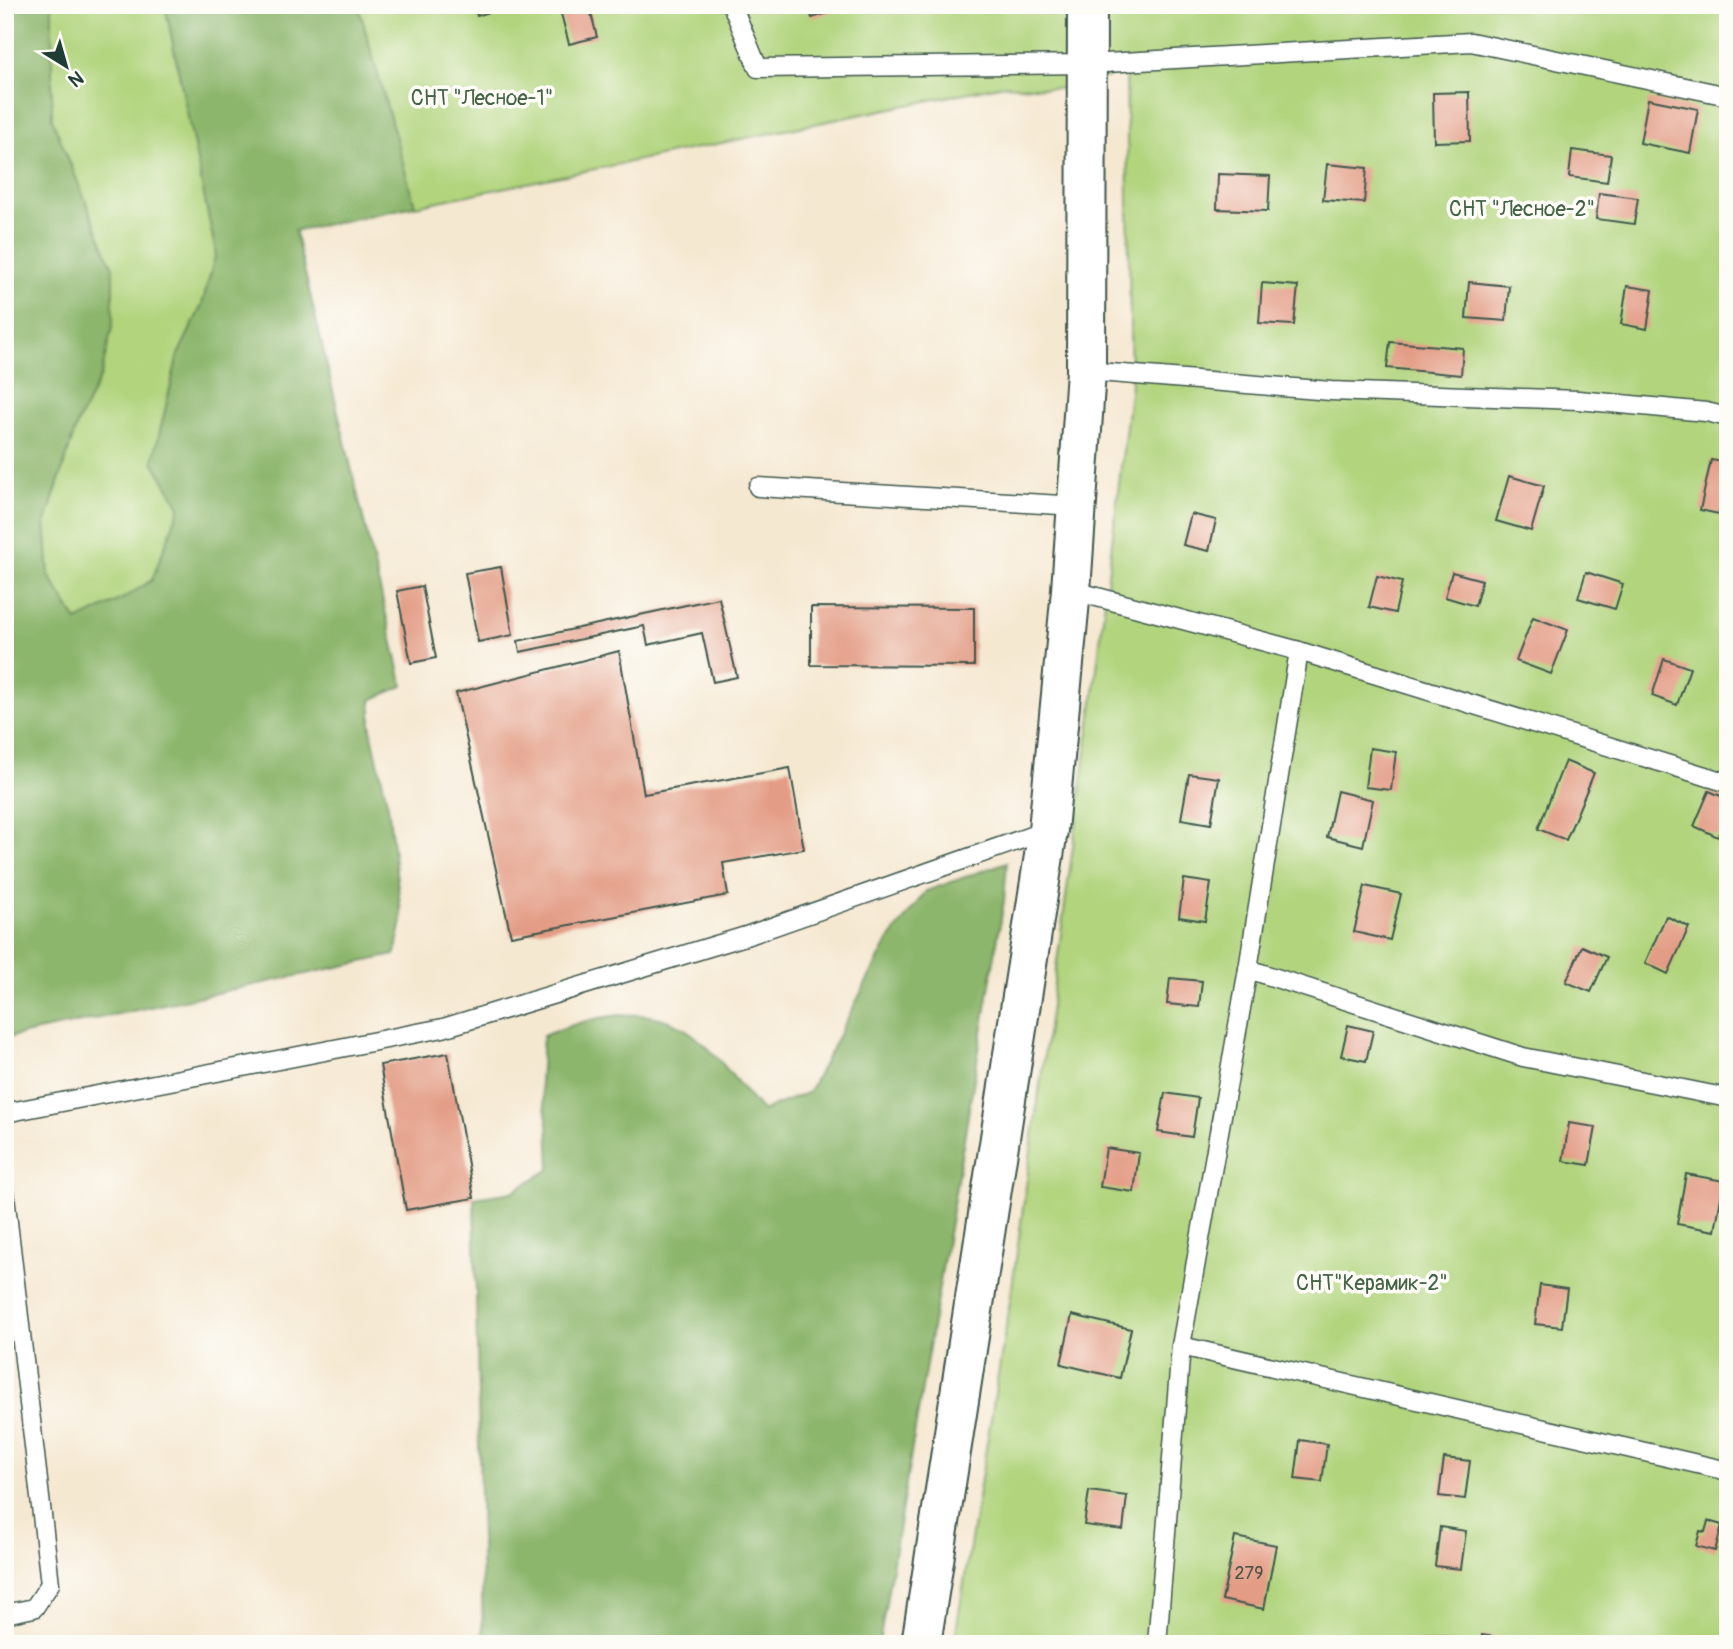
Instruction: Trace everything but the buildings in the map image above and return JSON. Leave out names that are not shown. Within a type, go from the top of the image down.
[{"type":"street","points":[[921,1644],[1048,830],[1071,590],[1086,371],[1087,5]]},
{"type":"lane","points":[[732,5],[758,68],[1088,64],[1471,42],[1728,96]]},
{"type":"lane","points":[[1086,371],[1331,391],[1578,400],[1706,412],[1728,417]]},
{"type":"lane","points":[[758,487],[1077,506]]},
{"type":"lane","points":[[1071,590],[1299,651],[1728,783]]},
{"type":"lane","points":[[1157,1644],[1181,1346],[1248,969],[1299,651]]},
{"type":"lane","points":[[5,1113],[443,1028],[748,935],[1048,830]]},
{"type":"lane","points":[[1248,969],[1523,1057],[1728,1098]]},
{"type":"lane","points":[[5,1196],[50,1584],[34,1608],[5,1614]]},
{"type":"lane","points":[[1181,1346],[1728,1471]]},
{"type":"green space","points":[[5,5],[52,5],[52,119],[113,268],[113,323],[101,375],[77,424],[45,524],[49,576],[77,621],[126,597],[152,580],[180,507],[153,461],[178,355],[202,305],[216,253],[165,5],[358,5],[415,206],[295,231],[403,686],[371,700],[371,730],[388,806],[402,921],[395,955],[5,1038]]},
{"type":"green space","points":[[52,5],[165,5],[216,253],[202,305],[178,355],[153,461],[180,507],[152,580],[126,597],[77,622],[49,576],[45,524],[77,424],[101,375],[71,171],[52,119]]},
{"type":"green space","name":"СНТ\"Керамик-2\"","points":[[358,5],[1728,5],[1728,1644],[954,1644],[1010,1302],[1092,709],[1131,384],[1126,72],[1064,89],[1004,85],[415,206]]},
{"type":"green space","points":[[1007,862],[1004,901],[879,1644],[483,1644],[474,1198],[512,1192],[550,1169],[548,1123],[540,1082],[543,1036],[578,1024],[616,1016],[654,1017],[671,1022],[699,1039],[762,1111],[809,1092],[888,941],[926,891]]},
{"type":"park label","name":"СНТ \"Лесное-1\"","points":[[482,98]]},
{"type":"park label","name":"СНТ \"Лесное-2\"","points":[[1522,209]]}]
